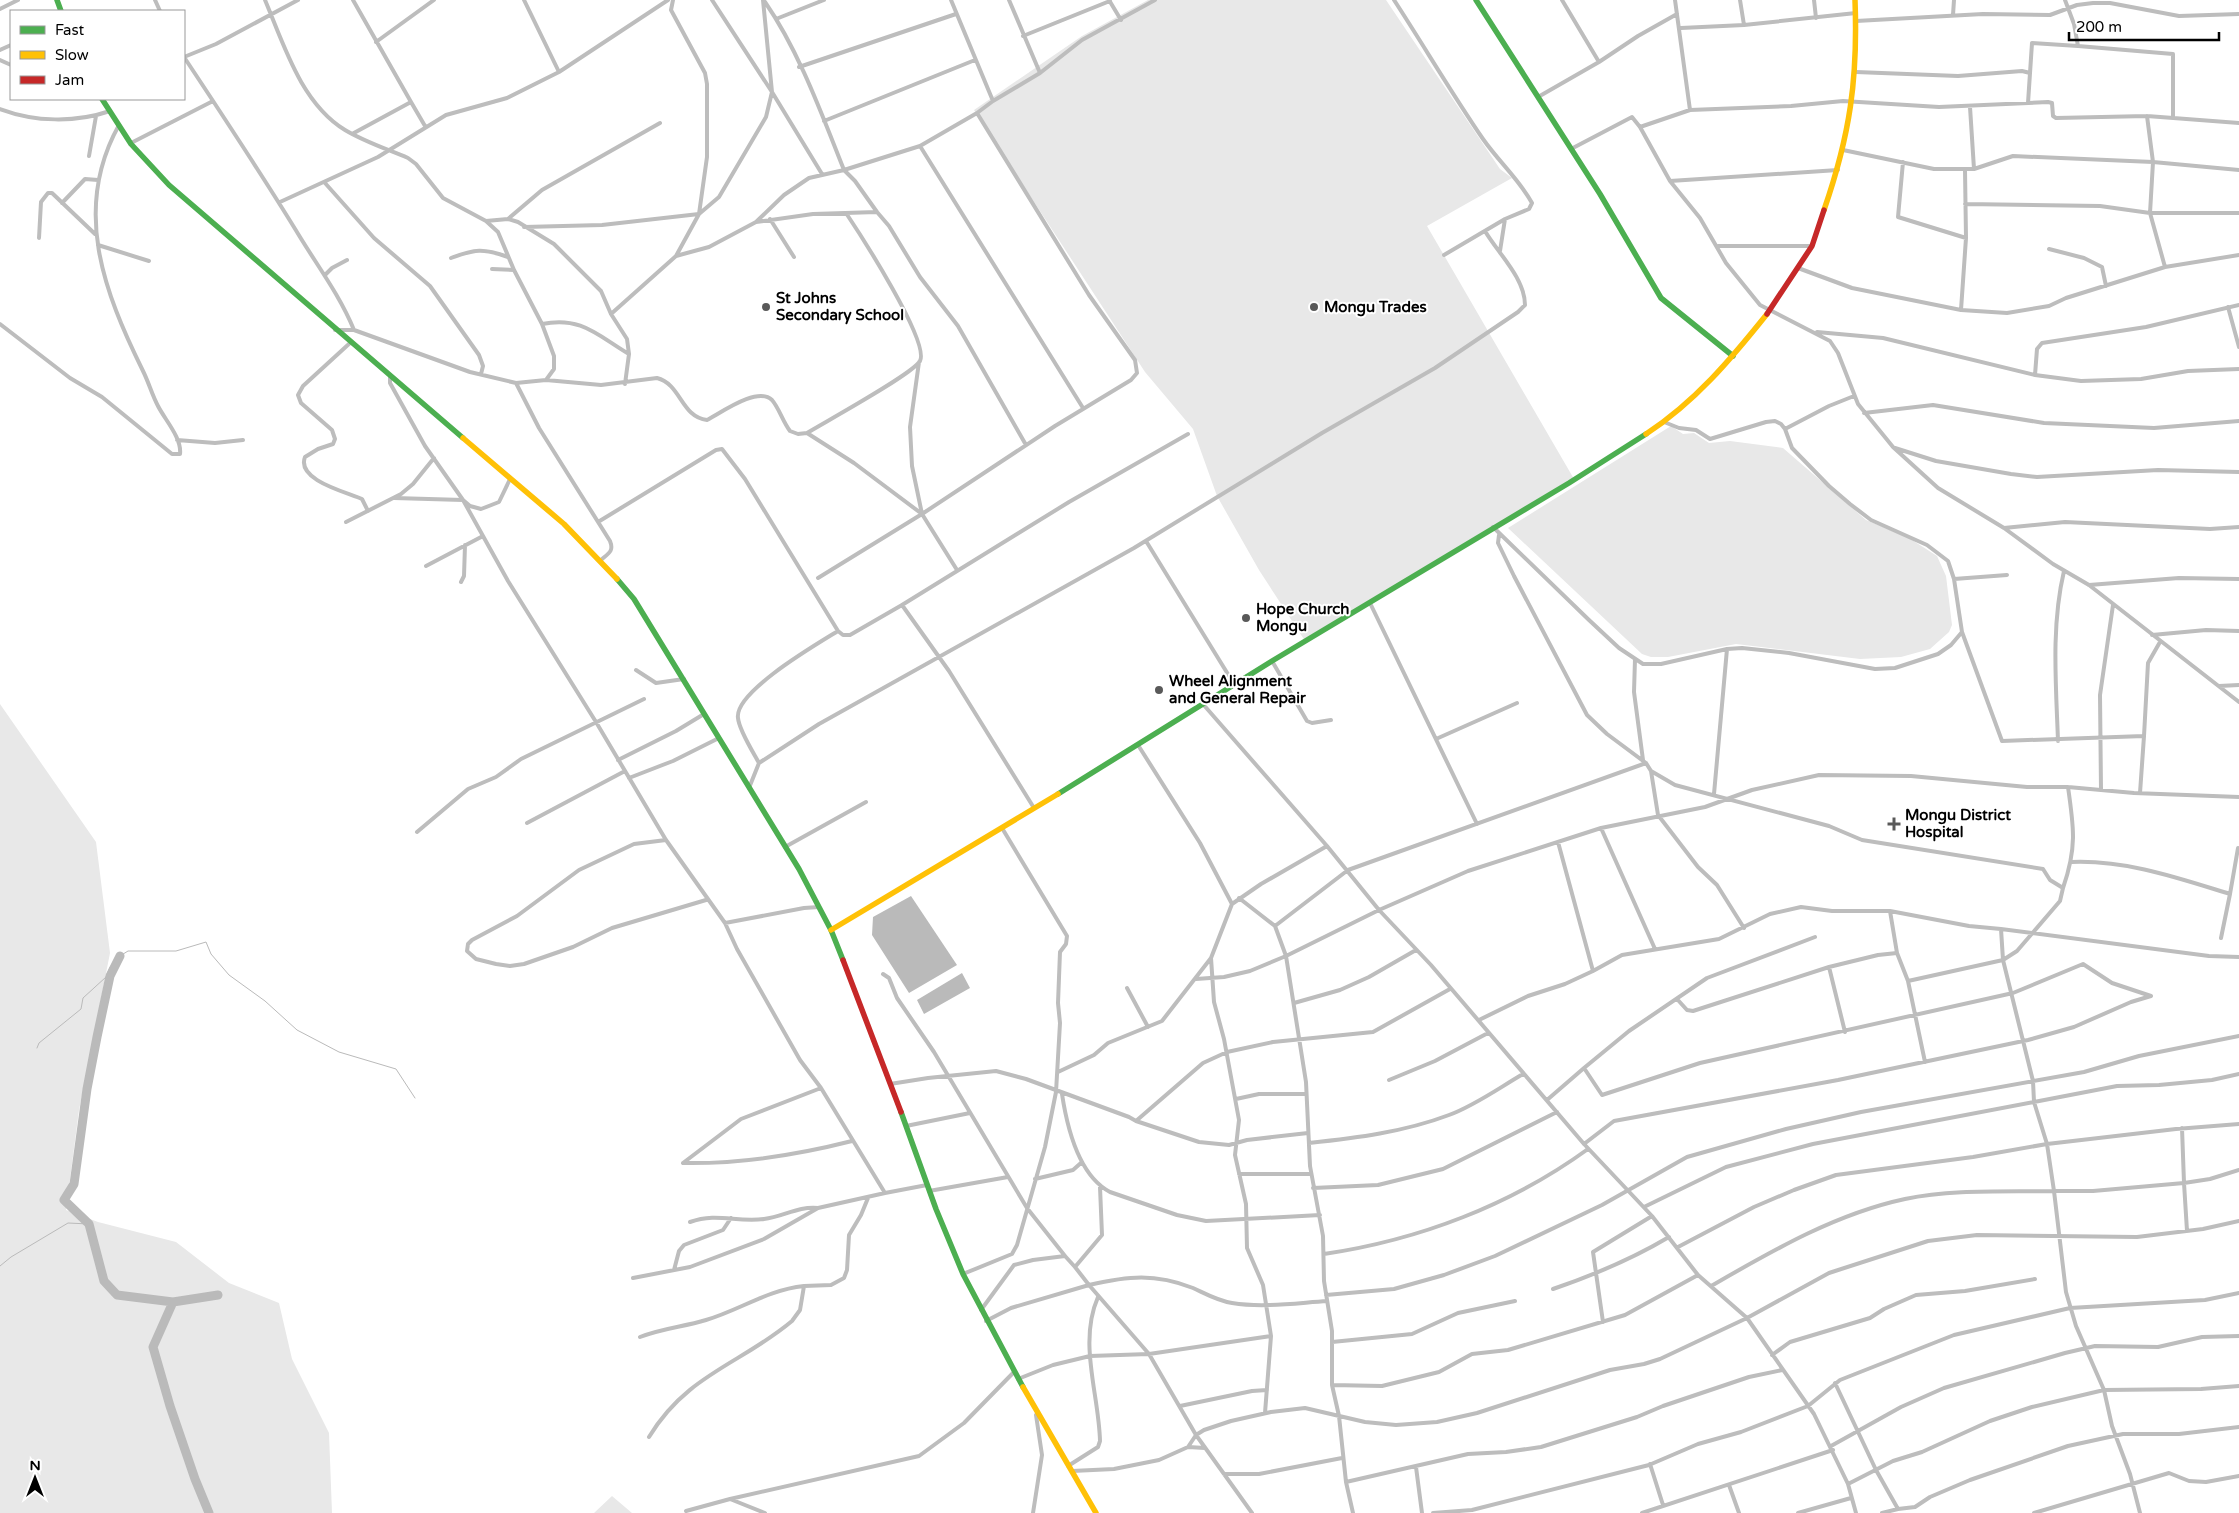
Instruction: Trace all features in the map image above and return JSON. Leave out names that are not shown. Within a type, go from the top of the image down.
[{"type":"main road","points":[[1476,0],[1600,194],[1661,298],[1733,356]]},
{"type":"main road","points":[[831,930],[1138,745],[1234,684],[1569,483],[1664,422],[1702,390],[1733,356],[1769,311],[1812,246],[1838,170],[1853,101],[1856,72],[1855,0]]},
{"type":"main road","points":[[103,100],[131,144],[188,203],[564,524],[601,560],[634,599],[785,846],[831,930],[929,1191],[963,1274],[986,1321],[1036,1412],[1096,1513]]},
{"type":"street","points":[[0,9],[18,0]]},
{"type":"street","points":[[265,0],[307,91],[329,117],[352,134],[389,149],[416,164],[443,198],[486,221],[498,232],[514,270],[542,324],[554,356],[554,369],[546,380]]},
{"type":"street","points":[[185,57],[216,44],[298,0]]},
{"type":"street","points":[[353,0],[425,126]]},
{"type":"street","points":[[376,42],[434,0]]},
{"type":"street","points":[[524,0],[559,72]]},
{"type":"street","points":[[280,202],[325,183],[453,112],[506,98],[559,72],[668,0]]},
{"type":"street","points":[[611,314],[676,256],[699,214],[707,157],[707,84],[705,73],[671,10],[673,0]]},
{"type":"street","points":[[712,0],[772,92],[822,174]]},
{"type":"street","points":[[524,227],[602,225],[699,214],[719,197],[742,162],[766,117],[772,92],[763,0],[776,19],[799,67],[844,170],[855,181],[889,226],[920,277],[958,326],[1026,445]]},
{"type":"street","points":[[776,19],[824,0]]},
{"type":"street","points":[[951,0],[993,101]]},
{"type":"street","points":[[1009,0],[1040,73]]},
{"type":"street","points":[[1023,36],[1109,0],[1121,20]]},
{"type":"street","points":[[756,222],[784,195],[809,178],[844,170],[920,146],[977,114],[993,101],[1040,73],[1082,40],[1155,0]]},
{"type":"street","points":[[1394,0],[1484,140],[1504,167],[1516,177],[1532,203],[1529,208],[1485,230],[1444,255]]},
{"type":"street","points":[[1562,0],[1600,62]]},
{"type":"street","points":[[1675,0],[1690,110]]},
{"type":"street","points":[[1740,0],[1744,25]]},
{"type":"street","points":[[1814,0],[1816,18]]},
{"type":"street","points":[[1953,16],[1954,0]]},
{"type":"street","points":[[2064,0],[2078,46]]},
{"type":"street","points":[[1856,21],[1953,16],[2050,15],[2077,4],[2104,3],[2179,16],[2239,14]]},
{"type":"street","points":[[1680,28],[1744,25],[1856,13]]},
{"type":"street","points":[[799,67],[956,14]]},
{"type":"street","points":[[1538,97],[1600,62],[1638,36],[1677,14]]},
{"type":"street","points":[[2028,103],[2032,43],[2173,54],[2173,118]]},
{"type":"street","points":[[185,59],[280,202],[347,313],[354,330]]},
{"type":"street","points":[[824,121],[975,60]]},
{"type":"street","points":[[1856,72],[1958,76],[2022,71],[2030,73]]},
{"type":"street","points":[[131,144],[213,101]]},
{"type":"street","points":[[1640,127],[1690,110],[1853,101],[1970,108],[2051,102],[2056,118],[2147,116],[2239,123]]},
{"type":"street","points":[[352,134],[411,102]]},
{"type":"street","points":[[0,108],[46,120],[96,116],[110,112]]},
{"type":"street","points":[[1970,108],[1974,169]]},
{"type":"street","points":[[818,578],[922,514],[1083,408],[1132,380],[1137,373],[1138,366],[1089,295],[977,114]]},
{"type":"street","points":[[89,156],[96,116]]},
{"type":"street","points":[[2147,116],[2153,162],[2150,213],[2165,267]]},
{"type":"street","points":[[1571,149],[1632,117],[1640,127],[1670,181],[1691,205],[1718,246],[1726,263],[1742,284],[1769,311],[1816,332],[1830,341],[1838,353],[1854,396],[1864,413],[1893,447],[1938,488],[2004,528],[2064,571],[2089,585],[2239,702]]},
{"type":"street","points":[[508,219],[542,190],[660,123]]},
{"type":"street","points":[[0,324],[70,378],[102,397],[172,454],[180,454],[177,440],[157,405],[110,298],[95,234],[98,180],[106,148],[119,125]]},
{"type":"street","points":[[920,146],[1083,408]]},
{"type":"street","points":[[1843,150],[1934,169],[1974,169],[2013,156],[2153,162],[2239,170]]},
{"type":"street","points":[[1903,162],[1898,217],[1966,238]]},
{"type":"street","points":[[1670,181],[1838,170]]},
{"type":"street","points":[[1961,310],[1966,238],[1965,170]]},
{"type":"street","points":[[62,203],[85,179],[98,180]]},
{"type":"street","points":[[325,183],[374,238],[430,286],[479,355],[483,366],[482,374]]},
{"type":"street","points":[[38,238],[41,202],[45,194],[52,193],[95,234]]},
{"type":"street","points":[[1966,204],[2100,206],[2150,213],[2239,213]]},
{"type":"street","points":[[676,256],[709,247],[756,222],[770,219],[877,212]]},
{"type":"street","points":[[846,213],[870,250],[913,330],[922,354],[910,427],[912,466],[922,514],[957,570]]},
{"type":"street","points":[[486,221],[508,219],[561,248],[601,291],[611,314],[627,340],[629,354],[625,384]]},
{"type":"street","points":[[770,219],[794,257]]},
{"type":"street","points":[[1500,252],[1505,219]]},
{"type":"street","points":[[749,788],[759,764],[819,724],[939,659],[1146,541],[1322,433],[1435,368],[1518,312],[1525,305],[1524,298],[1511,268],[1485,230]]},
{"type":"street","points":[[98,244],[149,261]]},
{"type":"street","points":[[1718,246],[1812,246]]},
{"type":"street","points":[[451,258],[477,249],[491,251],[508,257]]},
{"type":"street","points":[[2049,249],[2095,261],[2102,267],[2106,286]]},
{"type":"street","points":[[1798,268],[1852,288],[1961,310],[2008,314],[2022,312],[2165,267],[2239,255]]},
{"type":"street","points":[[325,275],[332,268],[348,260]]},
{"type":"street","points":[[492,269],[514,270]]},
{"type":"street","points":[[2035,375],[2037,349],[2042,343],[2146,327],[2239,304]]},
{"type":"street","points":[[2228,307],[2239,347]]},
{"type":"street","points":[[542,324],[560,320],[573,322],[629,354]]},
{"type":"street","points":[[335,330],[354,330],[516,384],[546,380],[601,385],[625,384],[657,378],[666,380],[675,390],[687,410],[707,420],[753,396],[762,395],[773,402],[790,431],[798,434],[807,432],[900,378],[920,362]]},
{"type":"street","points":[[1816,332],[1883,338],[2035,375],[2081,381],[2120,380],[2188,371],[2239,370]]},
{"type":"street","points":[[350,343],[303,386],[300,392],[301,403],[332,430],[335,439],[333,444],[318,448],[305,457],[303,466],[306,471],[322,483],[362,499],[368,511]]},
{"type":"street","points":[[390,377],[390,383],[425,446],[462,500],[533,622],[596,722],[666,840],[706,900],[724,923],[736,949],[800,1060],[821,1088],[885,1193]]},
{"type":"street","points":[[516,384],[539,428],[598,522],[612,548],[611,552],[601,560]]},
{"type":"street","points":[[1785,429],[1828,406],[1854,396]]},
{"type":"street","points":[[1864,413],[1933,405],[2044,423],[2154,428],[2239,421]]},
{"type":"street","points":[[1664,422],[1679,428],[1696,430],[1710,439],[1775,421],[1785,429],[1792,448],[1829,486],[1871,520],[1927,545],[1944,557],[1950,564],[1954,579],[1962,632],[2002,741],[2058,741],[2144,736]]},
{"type":"street","points":[[807,432],[854,463],[922,514]]},
{"type":"street","points":[[598,522],[716,450],[722,449],[744,479],[838,631],[843,635],[850,635],[1069,502],[1188,434]]},
{"type":"street","points":[[177,440],[215,443],[243,440]]},
{"type":"street","points":[[1893,447],[1936,460],[2037,477],[2158,470],[2239,472]]},
{"type":"street","points":[[346,522],[394,498],[413,484],[434,458]]},
{"type":"street","points":[[394,498],[462,500],[474,508],[493,506],[502,498],[510,479]]},
{"type":"street","points":[[2004,528],[2064,522],[2210,529],[2239,527]]},
{"type":"street","points":[[1493,528],[1589,620],[1635,659],[1644,664],[1661,664],[1727,649],[1766,650],[1875,668],[1895,668],[1938,654],[1958,639],[1962,632]]},
{"type":"street","points":[[1499,535],[1498,543],[1514,576],[1587,715],[1593,723],[1645,761]]},
{"type":"street","points":[[426,566],[482,536]]},
{"type":"street","points":[[1146,541],[1234,684]]},
{"type":"street","points":[[461,582],[464,576],[465,546]]},
{"type":"street","points":[[2058,741],[2055,653],[2060,587],[2064,571]]},
{"type":"street","points":[[1954,579],[2007,575]]},
{"type":"street","points":[[2089,585],[2179,578],[2239,578]]},
{"type":"street","points":[[1370,603],[1477,824]]},
{"type":"street","points":[[902,605],[949,672],[1034,808]]},
{"type":"street","points":[[2100,790],[2100,695],[2113,605]]},
{"type":"street","points":[[2152,635],[2206,630],[2239,631]]},
{"type":"street","points":[[759,764],[738,720],[741,704],[757,688],[785,666],[838,631]]},
{"type":"street","points":[[2140,793],[2148,663],[2160,642]]},
{"type":"street","points":[[1714,794],[1727,649]]},
{"type":"street","points":[[1635,659],[1634,692],[1645,761],[1651,771],[1658,815],[1698,867],[1718,885],[1744,928]]},
{"type":"street","points":[[1272,661],[1307,721],[1312,723],[1331,720]]},
{"type":"street","points":[[636,670],[656,683],[684,679]]},
{"type":"street","points":[[2219,686],[2239,685]]},
{"type":"street","points":[[417,832],[468,789],[496,777],[521,759],[644,699]]},
{"type":"street","points":[[1436,739],[1517,703]]},
{"type":"street","points":[[1202,704],[1328,846],[1378,910],[1479,1020],[1488,1033],[1588,1149],[1652,1216],[1698,1275],[1747,1318],[1808,1406],[1832,1448],[1848,1484],[1856,1513]]},
{"type":"street","points":[[618,760],[676,731],[704,714]]},
{"type":"street","points":[[629,778],[673,761],[719,738]]},
{"type":"street","points":[[1138,745],[1200,843],[1232,904]]},
{"type":"street","points":[[1275,926],[1348,870],[1645,761]]},
{"type":"street","points":[[527,823],[624,770]]},
{"type":"street","points":[[1651,771],[1675,785],[1840,829],[1862,840],[2043,869],[2050,880],[2063,888]]},
{"type":"street","points":[[1196,979],[1250,971],[1286,956],[1378,910],[1468,871],[1601,828],[1705,807],[1728,798],[1819,775],[1927,777],[2027,787],[2068,787],[2140,793],[2239,797]]},
{"type":"street","points":[[1908,981],[2003,960],[2017,951],[2060,901],[2072,862],[2074,827],[2068,787]]},
{"type":"street","points":[[785,846],[866,802]]},
{"type":"street","points":[[1002,828],[1067,936],[1066,944],[1060,952],[1056,1092],[1045,1147],[1020,1236],[1012,1254],[1014,1265]]},
{"type":"street","points":[[1601,828],[1655,949]]},
{"type":"street","points":[[666,840],[627,846],[571,874],[516,916],[472,940],[468,944],[467,951],[476,959],[496,964],[510,966],[524,964],[573,947],[590,937],[612,928],[706,900]]},
{"type":"street","points":[[1558,842],[1592,972]]},
{"type":"street","points":[[1058,1072],[1094,1055],[1108,1043],[1162,1021],[1211,958],[1232,904],[1239,898],[1328,846]]},
{"type":"street","points":[[2221,938],[2238,848]]},
{"type":"street","points":[[2072,862],[2097,861],[2127,865],[2230,894]]},
{"type":"street","points":[[1239,898],[1275,926],[1286,956],[1300,1038],[1311,1174],[1320,1215],[1326,1295],[1332,1342],[1332,1385],[1339,1416],[1342,1458],[1353,1513]]},
{"type":"street","points":[[1479,1020],[1528,996],[1565,984],[1592,972],[1622,955],[1702,944],[1744,928],[1770,914],[1801,907],[1839,912],[1890,911],[1969,926],[2209,956],[2239,958]]},
{"type":"street","points":[[724,923],[804,908],[819,908]]},
{"type":"street","points":[[1890,911],[1897,953],[1908,981],[1925,1062]]},
{"type":"street","points":[[2001,930],[2003,960],[2013,993],[2022,1042],[2033,1080],[2034,1102],[2047,1144],[2066,1292],[2070,1308],[2104,1390],[2116,1437],[2140,1513]]},
{"type":"street","points":[[1547,1100],[1628,1031],[1707,978],[1815,937]]},
{"type":"street","points":[[1294,1003],[1340,990],[1368,977],[1416,950]]},
{"type":"street","points":[[1677,999],[1687,1010],[1693,1011],[1829,966],[1878,955],[1897,953]]},
{"type":"street","points":[[1211,958],[1214,1002],[1227,1052],[1239,1120],[1235,1154],[1246,1219],[1247,1248],[1263,1285],[1271,1336],[1265,1413]]},
{"type":"street","points":[[1584,1068],[1602,1095],[1700,1063],[2013,993],[2083,964],[2112,983],[2151,996],[2131,1002],[2074,1027],[2022,1042],[1614,1120],[1584,1144]]},
{"type":"street","points":[[1829,966],[1845,1032]]},
{"type":"street","points":[[882,974],[889,978],[897,998],[948,1077],[1027,1208],[1098,1297],[1149,1354],[1196,1435],[1252,1513]]},
{"type":"street","points":[[1128,988],[1148,1027]]},
{"type":"street","points":[[1136,1121],[1203,1063],[1227,1052],[1300,1038],[1373,1032],[1450,989]]},
{"type":"street","points":[[1389,1080],[1435,1061],[1488,1033]]},
{"type":"street","points":[[1326,1295],[1394,1289],[1444,1275],[1495,1256],[1628,1192],[1687,1157],[1786,1129],[1861,1112],[2084,1072],[2139,1056],[2239,1036]]},
{"type":"street","points":[[890,1084],[996,1071],[1199,1142],[1229,1145],[1247,1140],[1308,1133]]},
{"type":"street","points":[[1309,1143],[1399,1130],[1451,1115],[1523,1074]]},
{"type":"street","points":[[1644,1207],[1726,1167],[1813,1144],[2117,1086],[2158,1085],[2212,1080],[2239,1074]]},
{"type":"street","points":[[821,1088],[741,1119],[683,1163],[741,1161],[827,1148],[852,1141]]},
{"type":"street","points":[[1062,1094],[1082,1162],[1100,1186],[1135,1202],[1206,1221],[1320,1215]]},
{"type":"street","points":[[1236,1099],[1259,1094],[1306,1094]]},
{"type":"street","points":[[1314,1188],[1378,1185],[1443,1169],[1557,1112]]},
{"type":"street","points":[[905,1126],[970,1113]]},
{"type":"street","points":[[1678,1247],[1754,1207],[1836,1175],[1973,1157],[2047,1144],[2182,1128],[2239,1124]]},
{"type":"street","points":[[2182,1128],[2187,1231]]},
{"type":"street","points":[[1324,1254],[1367,1247],[1402,1238],[1492,1205],[1546,1178],[1588,1149]]},
{"type":"street","points":[[1035,1179],[1073,1170],[1082,1162]]},
{"type":"street","points":[[1711,1286],[1796,1238],[1854,1215],[1905,1199],[1949,1193],[2093,1191],[2184,1183],[2210,1179],[2239,1170]]},
{"type":"street","points":[[1239,1174],[1311,1174]]},
{"type":"street","points":[[929,1191],[1008,1177]]},
{"type":"street","points":[[690,1222],[709,1216],[765,1219],[805,1208],[818,1208],[927,1185]]},
{"type":"street","points":[[1075,1267],[1102,1235],[1100,1186]]},
{"type":"street","points":[[640,1337],[662,1328],[706,1320],[753,1300],[804,1286],[831,1285],[844,1278],[847,1270],[849,1235],[861,1215],[868,1198]]},
{"type":"street","points":[[633,1278],[690,1267],[744,1248],[774,1234],[818,1208]]},
{"type":"street","points":[[1603,1322],[1594,1275],[1593,1252],[1652,1216]]},
{"type":"street","points":[[674,1270],[679,1251],[684,1245],[723,1230],[731,1218]]},
{"type":"street","points":[[1188,1447],[1196,1435],[1223,1424],[1265,1413],[1305,1408],[1364,1422],[1396,1425],[1437,1422],[1477,1413],[1610,1370],[1644,1364],[1747,1318],[1829,1273],[1928,1241],[1978,1235],[2137,1237],[2239,1222]]},
{"type":"street","points":[[1553,1289],[1594,1275],[1639,1254],[1669,1237]]},
{"type":"street","points":[[963,1274],[1012,1254]]},
{"type":"street","points":[[981,1310],[1014,1265],[1033,1260],[1065,1256]]},
{"type":"street","points":[[1332,1385],[1382,1386],[1439,1372],[1472,1354],[1508,1350],[1603,1322],[1642,1307],[1698,1275]]},
{"type":"street","points":[[986,1321],[1011,1308],[1089,1285],[1125,1277],[1144,1276],[1166,1279],[1232,1303],[1265,1304],[1327,1301]]},
{"type":"street","points":[[1772,1355],[1797,1340],[1870,1318],[1884,1309],[1916,1294],[1965,1291],[2035,1280]]},
{"type":"street","points":[[649,1437],[663,1415],[686,1392],[792,1320],[800,1310],[804,1286]]},
{"type":"street","points":[[1433,1513],[1472,1510],[1650,1464],[1698,1444],[1741,1432],[1808,1406],[1835,1383],[1954,1335],[2017,1322],[2044,1313],[2070,1308],[2205,1300],[2239,1294]]},
{"type":"street","points":[[1069,1469],[1100,1445],[1090,1356],[1094,1307],[1098,1297]]},
{"type":"street","points":[[1332,1342],[1412,1334],[1458,1313],[1515,1301]]},
{"type":"street","points":[[1018,1379],[1053,1365],[1090,1356],[1149,1354],[1271,1336]]},
{"type":"street","points":[[1642,1513],[1729,1485],[1832,1448],[1901,1407],[1944,1388],[2086,1348],[2110,1345],[2158,1347],[2202,1337],[2239,1336]]},
{"type":"street","points":[[1346,1482],[1468,1454],[1506,1452],[1541,1447],[1637,1417],[1663,1406],[1749,1377],[1782,1370]]},
{"type":"street","points":[[686,1511],[730,1499],[919,1456],[964,1423],[1014,1372]]},
{"type":"street","points":[[1835,1383],[1876,1470],[1898,1508]]},
{"type":"street","points":[[1848,1484],[1893,1461],[1922,1452],[1990,1421],[2032,1407],[2104,1390],[2127,1388],[2201,1389],[2239,1386]]},
{"type":"street","points":[[1180,1406],[1252,1391],[1267,1390]]},
{"type":"street","points":[[1033,1513],[1042,1456],[1036,1412]]},
{"type":"street","points":[[1882,1513],[1898,1508],[1915,1507],[1930,1497],[2006,1466],[2068,1446],[2132,1434],[2179,1434],[2239,1427]]},
{"type":"street","points":[[1069,1469],[1142,1464],[1159,1460],[1188,1447],[1205,1448]]},
{"type":"street","points":[[1224,1474],[1259,1474],[1342,1458]]},
{"type":"street","points":[[1650,1464],[1664,1505]]},
{"type":"street","points":[[1416,1466],[1422,1513]]},
{"type":"street","points":[[2034,1513],[2168,1473],[2189,1481],[2206,1482],[2239,1476]]},
{"type":"street","points":[[1729,1485],[1739,1513]]},
{"type":"street","points":[[1798,1513],[1851,1498]]},
{"type":"street","points":[[730,1499],[765,1513]]},
{"type":"street","points":[[1915,1507],[1916,1513]]},
{"type":"shaded area","points":[[1148,0],[1386,0],[1500,169],[1512,178],[1427,226],[1574,479],[1305,641],[1259,570],[1217,496],[1193,429],[1145,372],[974,110],[1082,36]]},
{"type":"shaded area","points":[[1671,426],[1683,434],[1694,433],[1709,443],[1730,441],[1783,448],[1866,520],[1909,538],[1937,556],[1946,576],[1952,625],[1949,632],[1930,649],[1901,657],[1860,659],[1736,644],[1668,657],[1651,657],[1642,654],[1508,528]]},
{"type":"shaded area","points":[[0,704],[96,842],[110,953],[79,1110],[66,1210],[98,1222],[176,1242],[229,1283],[279,1303],[292,1359],[329,1433],[332,1513],[0,1513]]},
{"type":"shaded area","points":[[911,896],[957,965],[909,993],[872,935],[873,917]]},
{"type":"shaded area","points":[[962,973],[970,988],[924,1014],[917,1000]]},
{"type":"shaded area","points":[[612,1496],[632,1513],[594,1513]]},
{"type":"waterway","points":[[37,1048],[39,1043],[81,1009],[83,998],[106,977],[110,967],[120,956],[128,951],[176,951],[206,942],[211,954],[229,975],[265,1001],[297,1030],[339,1052],[396,1069],[415,1098]]},
{"type":"waterway","points":[[120,956],[110,976],[97,1037],[87,1089],[74,1184],[64,1200],[89,1224],[104,1281],[117,1295],[173,1302],[218,1295]]},
{"type":"waterway","points":[[0,1266],[11,1257],[68,1223],[89,1224]]},
{"type":"waterway","points":[[173,1302],[153,1347],[170,1406],[195,1479],[209,1513]]},
{"type":"traffic: fast","points":[[57,0],[61,10]]},
{"type":"traffic: fast","points":[[1476,0],[1600,194],[1661,298],[1733,356]]},
{"type":"traffic: fast","points":[[103,100],[131,144],[169,185],[463,438]]},
{"type":"traffic: fast","points":[[1058,794],[1272,661],[1569,483],[1646,434]]},
{"type":"traffic: fast","points":[[617,579],[634,599],[799,869],[831,930],[843,960]]},
{"type":"traffic: fast","points":[[901,1112],[936,1209],[963,1274],[1023,1387]]},
{"type":"traffic: slow","points":[[1824,210],[1840,157],[1850,106],[1855,56],[1855,0]]},
{"type":"traffic: slow","points":[[1646,434],[1664,422],[1696,394],[1726,363],[1767,314]]},
{"type":"traffic: slow","points":[[463,438],[564,524],[617,579]]},
{"type":"traffic: slow","points":[[831,930],[1058,794]]},
{"type":"traffic: slow","points":[[1023,1387],[1096,1513]]},
{"type":"traffic: jam","points":[[1767,314],[1812,246],[1824,210]]},
{"type":"traffic: jam","points":[[843,960],[901,1112]]},
{"type":"place","name":"St Johns Secondary School","points":[[766,307]]},
{"type":"place","name":"Mongu Trades","points":[[1314,307]]},
{"type":"place","name":"Hope Church Mongu","points":[[1246,618]]},
{"type":"place","name":"Wheel Alignment and General Repair","points":[[1159,690]]},
{"type":"place","name":"Mongu District Hospital","points":[[1894,824]]}]
